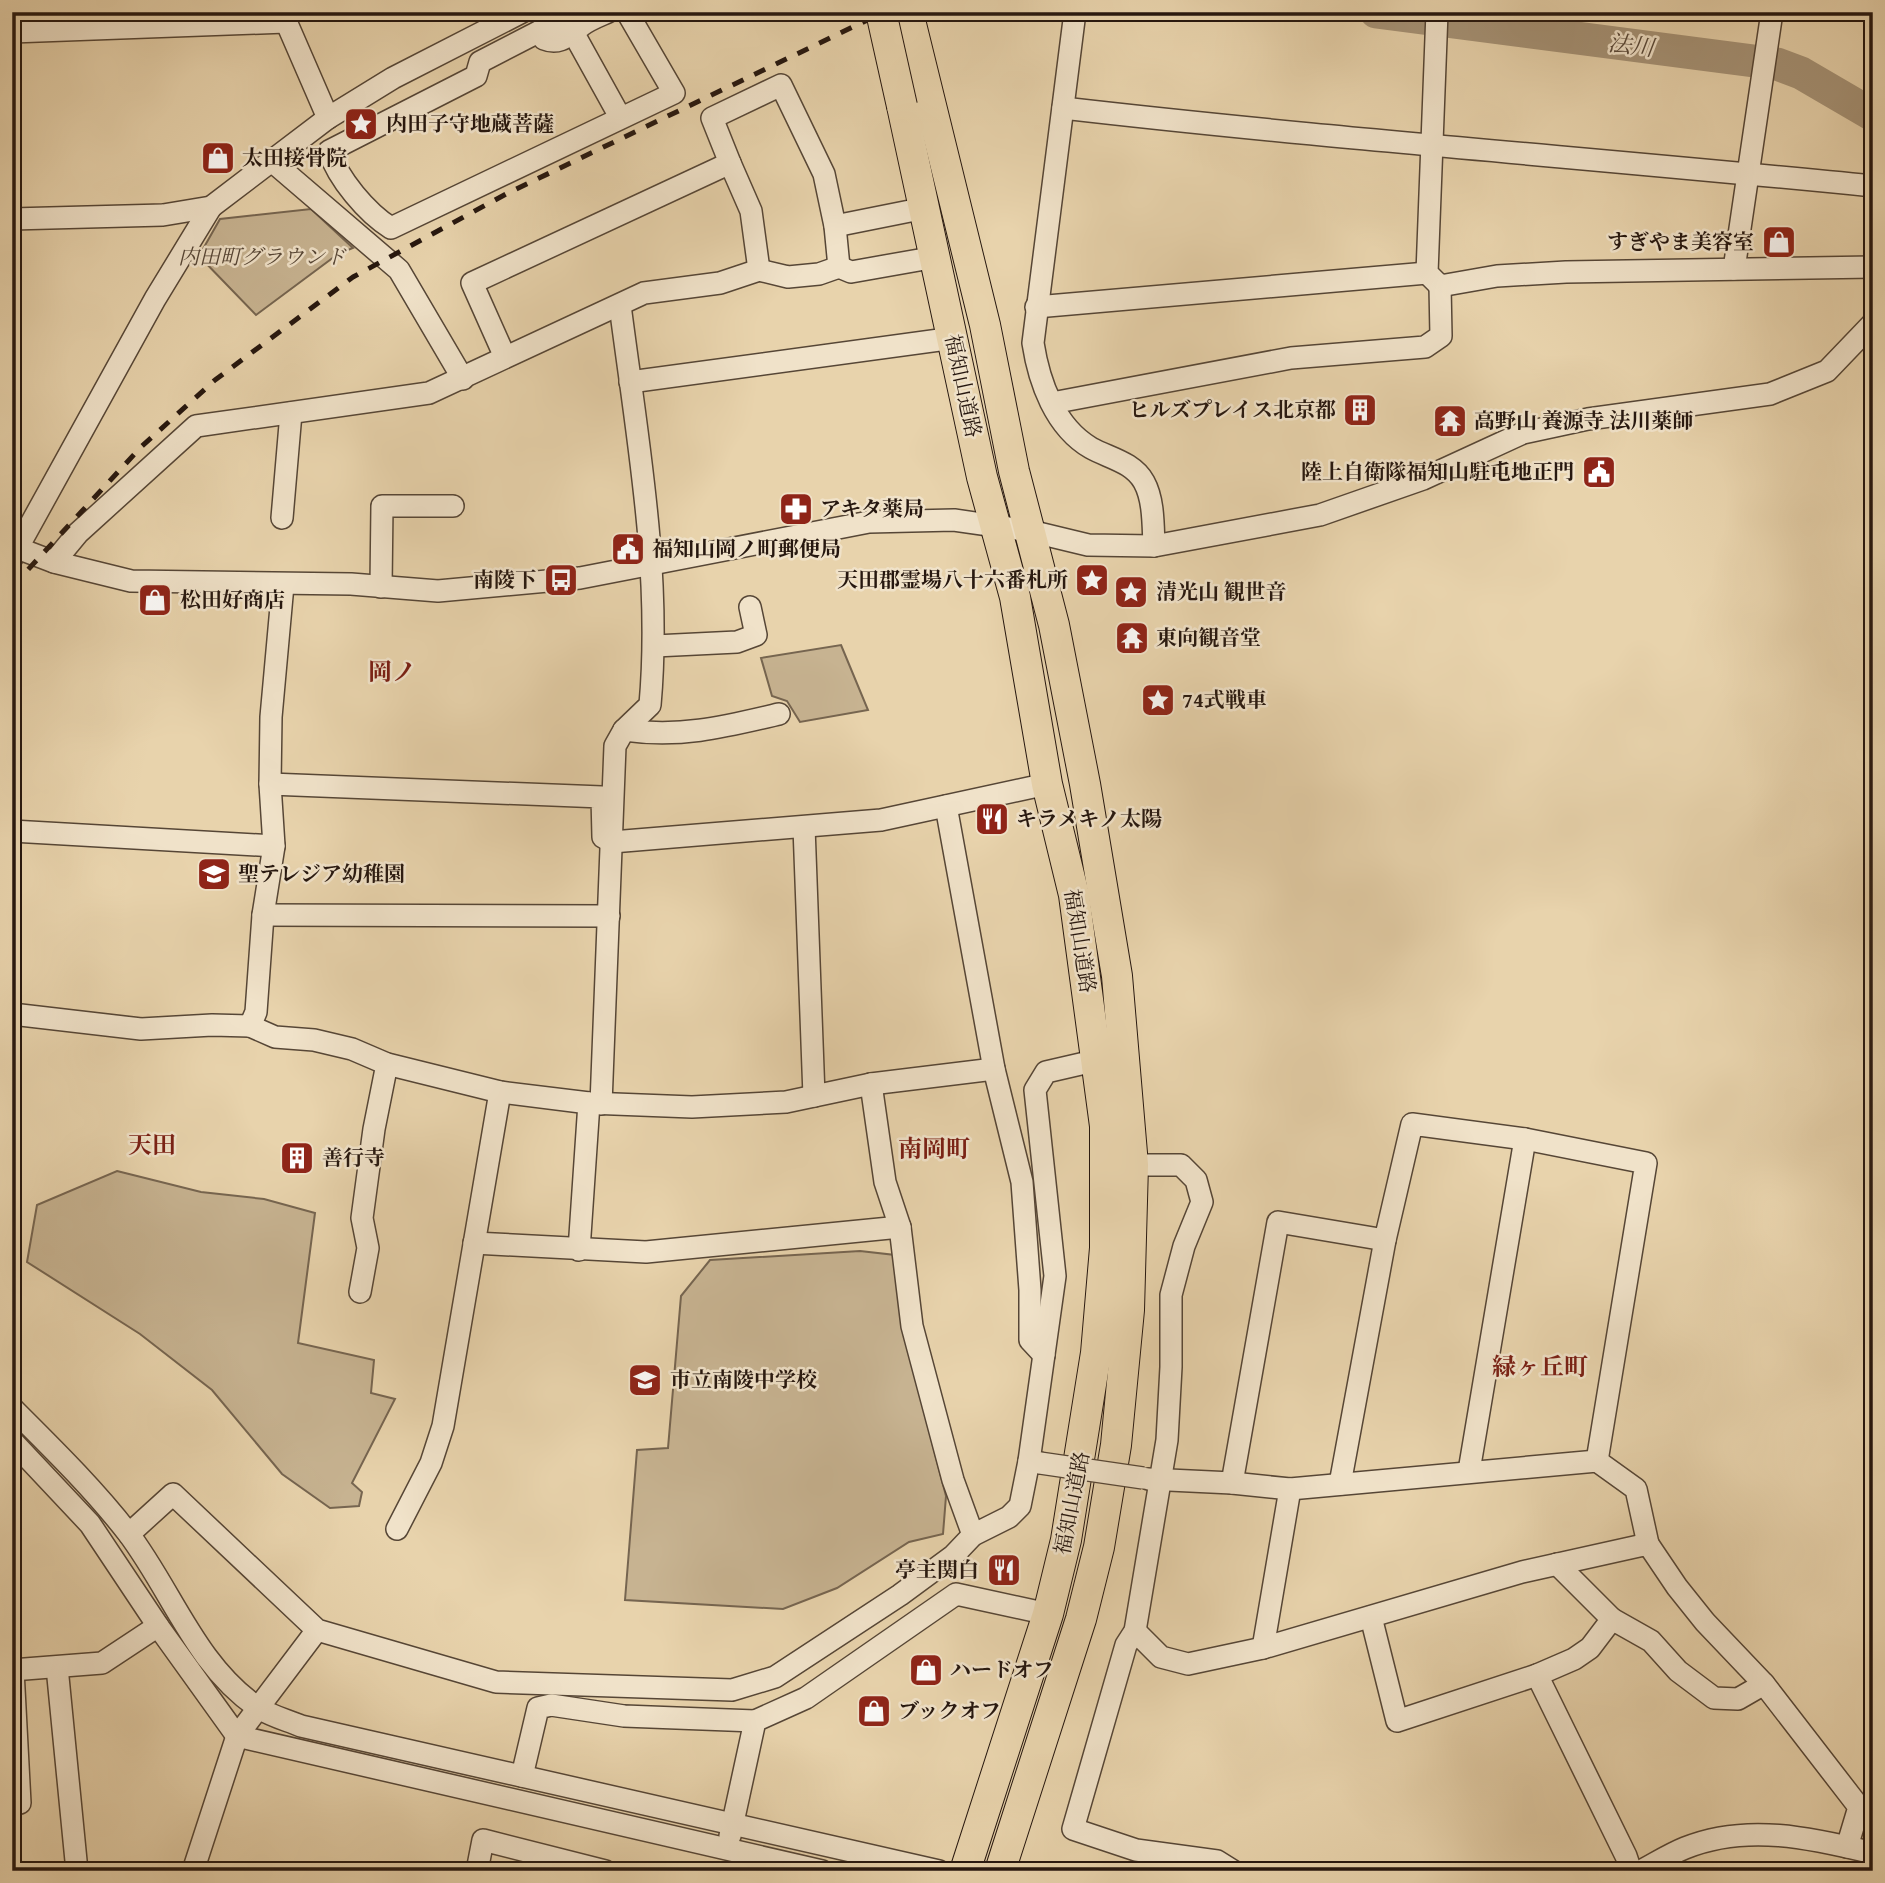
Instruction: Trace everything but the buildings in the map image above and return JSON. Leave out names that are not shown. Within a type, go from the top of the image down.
[{"type":"highway","name":"福知山道路","points":[[881,12],[914,101],[985,325],[1014,471],[1054,625],[1085,784],[1117,976],[1133,1165],[1129,1310],[1116,1445],[1099,1547],[1081,1619],[1000,1871]]},
{"type":"highway","name":"福知山道路","points":[[908,12],[914,101],[926,208],[994,524],[1015,597],[1047,784],[1074,895],[1105,1126],[1105,1248],[1098,1326],[1084,1440],[1066,1540],[1048,1614],[965,1871]]},
{"type":"street","points":[[522,12],[393,78],[328,118],[211,207],[155,299],[15,551],[131,580],[438,591],[505,587],[651,566],[869,522],[954,520],[994,524],[1088,545],[1154,546],[1320,515],[1423,479],[1522,433],[1588,419],[1770,394],[1826,371],[1873,323]]},
{"type":"street","points":[[577,12],[481,62],[476,76],[330,151],[334,164],[377,219],[391,228],[674,93],[627,12]]},
{"type":"street","points":[[540,31],[544,39],[552,42],[574,34],[579,26],[608,12]]},
{"type":"street","points":[[1075,12],[1033,343],[1038,374],[1066,427],[1090,447],[1132,468],[1144,482],[1152,510],[1154,546]]},
{"type":"street","points":[[1052,403],[1291,358],[1425,347],[1441,336],[1434,279],[1431,144],[1437,12]]},
{"type":"street","points":[[1734,269],[1772,12]]},
{"type":"street","points":[[12,32],[284,17],[328,118]]},
{"type":"street","points":[[574,34],[620,117]]},
{"type":"street","points":[[759,270],[751,211],[712,118],[781,85],[824,174],[835,226],[839,267]]},
{"type":"street","points":[[1063,108],[1236,128],[1873,186]]},
{"type":"street","points":[[273,162],[399,270],[463,379]]},
{"type":"street","points":[[505,357],[472,283],[730,163]]},
{"type":"street","points":[[12,219],[163,215],[211,207]]},
{"type":"street","points":[[835,226],[926,208]]},
{"type":"street","points":[[54,562],[78,533],[196,426],[429,393],[658,289],[720,283],[759,270],[788,277],[819,274],[839,267],[851,272],[936,257]]},
{"type":"street","points":[[1036,307],[1566,272],[1873,267]]},
{"type":"street","points":[[579,1250],[595,1104],[609,916],[615,746],[624,730],[650,705],[655,646],[651,566],[620,305]]},
{"type":"street","points":[[630,382],[954,338]]},
{"type":"street","points":[[282,518],[290,413]]},
{"type":"street","points":[[381,587],[382,506],[453,506]]},
{"type":"street","points":[[250,1026],[257,1012],[263,915],[274,846],[270,784],[271,717],[283,585]]},
{"type":"street","points":[[655,646],[737,642],[756,635],[750,607]]},
{"type":"street","points":[[624,730],[658,735],[704,732],[779,714]]},
{"type":"street","points":[[270,784],[602,797],[603,837],[612,842],[881,820],[1047,784]]},
{"type":"street","points":[[946,806],[994,1069],[1022,1182],[1030,1290],[1030,1340],[1044,1355]]},
{"type":"street","points":[[804,827],[814,1096]]},
{"type":"street","points":[[12,831],[274,846]]},
{"type":"street","points":[[263,915],[609,916]]},
{"type":"street","points":[[12,1014],[141,1029],[250,1026],[275,1037],[314,1040],[352,1049],[387,1064],[500,1092],[595,1104],[692,1107],[786,1102],[871,1084],[994,1069]]},
{"type":"street","points":[[129,1534],[173,1494],[317,1630],[496,1682],[732,1690],[775,1677],[900,1595],[953,1556],[973,1535],[1009,1517],[1020,1506],[1034,1462],[1055,1276],[1035,1090],[1046,1072],[1098,1060]]},
{"type":"street","points":[[360,1292],[368,1248],[362,1217],[374,1129],[387,1064]]},
{"type":"street","points":[[871,1084],[885,1182],[900,1227],[912,1326],[953,1480],[973,1535]]},
{"type":"street","points":[[397,1529],[431,1463],[443,1426],[500,1092]]},
{"type":"street","points":[[1340,1484],[1385,1240],[1412,1124],[1525,1139],[1646,1163],[1597,1461]]},
{"type":"street","points":[[1469,1471],[1525,1139]]},
{"type":"street","points":[[1133,1165],[1181,1165],[1196,1180],[1202,1202],[1184,1246],[1171,1295],[1171,1367],[1152,1480],[1135,1631],[1126,1645],[1073,1829],[1136,1850],[1217,1861],[1233,1871]]},
{"type":"street","points":[[1232,1483],[1278,1222],[1385,1240]]},
{"type":"street","points":[[474,1242],[646,1252],[900,1227]]},
{"type":"street","points":[[12,1408],[69,1465],[129,1534],[199,1649],[230,1685],[259,1708],[301,1726],[939,1871]]},
{"type":"street","points":[[12,1441],[90,1524],[158,1626],[237,1736],[822,1871]]},
{"type":"street","points":[[1034,1462],[1152,1480],[1232,1483],[1290,1489],[1597,1461],[1636,1489],[1648,1544],[1704,1622],[1765,1684],[1859,1807],[1847,1847]]},
{"type":"street","points":[[1263,1648],[1290,1489]]},
{"type":"street","points":[[1135,1631],[1161,1657],[1188,1664],[1263,1648],[1557,1564],[1648,1544]]},
{"type":"street","points":[[1557,1564],[1612,1619],[1651,1641],[1678,1671],[1714,1698],[1738,1699],[1765,1684]]},
{"type":"street","points":[[522,1776],[538,1707],[551,1705],[624,1716],[755,1721],[806,1698],[956,1594],[1048,1614]]},
{"type":"street","points":[[1371,1617],[1398,1721],[1537,1675],[1590,1648],[1612,1619]]},
{"type":"street","points":[[12,1804],[20,1803],[13,1670],[102,1663],[158,1626]]},
{"type":"street","points":[[193,1871],[237,1736],[317,1630]]},
{"type":"street","points":[[57,1667],[77,1871]]},
{"type":"street","points":[[1537,1675],[1631,1871]]},
{"type":"street","points":[[727,1848],[755,1721]]},
{"type":"street","points":[[1641,1871],[1686,1847],[1739,1834],[1788,1836],[1873,1853]]},
{"type":"street","points":[[477,1871],[483,1840],[605,1871]]},
{"type":"green space","name":"内田町グラウンド","points":[[311,209],[353,248],[338,254],[256,315],[199,256],[220,219]]},
{"type":"green space","points":[[841,645],[868,710],[800,722],[787,701],[772,696],[761,658]]},
{"type":"green space","points":[[117,1171],[201,1192],[264,1199],[315,1213],[298,1343],[374,1360],[371,1393],[395,1399],[352,1483],[362,1492],[359,1506],[330,1508],[282,1474],[212,1390],[140,1334],[27,1262],[37,1205]]},
{"type":"green space","points":[[860,1251],[895,1255],[906,1341],[946,1496],[943,1534],[909,1542],[837,1588],[783,1609],[625,1600],[637,1450],[668,1448],[681,1296],[710,1260]]},
{"type":"waterway","name":"法川","points":[[1376,12],[1777,64],[1801,73],[1873,115]]},
{"type":"railway","points":[[12,587],[141,447],[215,380],[353,277],[506,194],[884,12]]},
{"type":"place","name":"内田子守地蔵菩薩","points":[[361,124]]},
{"type":"place","name":"太田接骨院","points":[[218,158]]},
{"type":"place","name":"すぎやま美容室","points":[[1779,242]]},
{"type":"place","name":"ヒルズプレイス北京都","points":[[1360,410]]},
{"type":"place","name":"高野山 養源寺 法川薬師","points":[[1450,421]]},
{"type":"place","name":"陸上自衛隊福知山駐屯地正門","points":[[1599,472]]},
{"type":"place","name":"アキタ薬局","points":[[796,509]]},
{"type":"place","name":"福知山岡ノ町郵便局","points":[[628,549]]},
{"type":"place","name":"南陵下","points":[[561,580]]},
{"type":"place","name":"天田郡霊場八十六番札所","points":[[1092,580]]},
{"type":"place","name":"清光山 観世音","points":[[1131,592]]},
{"type":"place","name":"松田好商店","points":[[155,600]]},
{"type":"place","name":"東向観音堂","points":[[1132,638]]},
{"type":"place","name":"74式戦車","points":[[1158,700]]},
{"type":"place","name":"キラメキノ太陽","points":[[992,819]]},
{"type":"place","name":"聖テレジア幼稚園","points":[[214,874]]},
{"type":"place","name":"善行寺","points":[[297,1158]]},
{"type":"place","name":"市立南陵中学校","points":[[645,1380]]},
{"type":"place","name":"亭主関白","points":[[1004,1570]]},
{"type":"place","name":"ハードオフ","points":[[926,1670]]},
{"type":"place","name":"ブックオフ","points":[[874,1711]]},
{"type":"district","name":"岡ノ","points":[[392,672]]},
{"type":"district","name":"天田","points":[[152,1145]]},
{"type":"district","name":"南岡町","points":[[934,1149]]},
{"type":"district","name":"緑ヶ丘町","points":[[1540,1367]]}]
